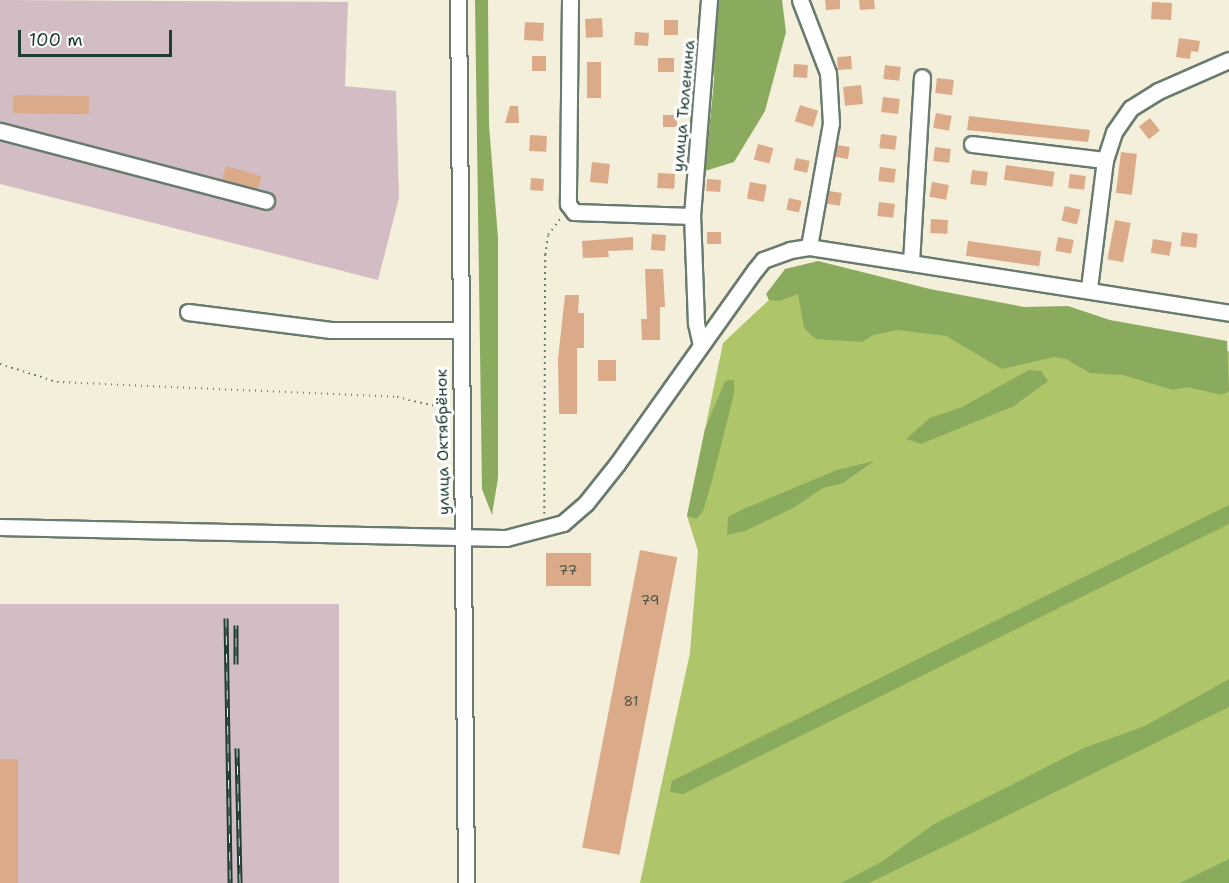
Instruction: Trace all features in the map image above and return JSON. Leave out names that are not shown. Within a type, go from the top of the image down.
[{"type":"street","name":"улица Октябрёнок","points":[[458,0],[466,883]]},
{"type":"street","points":[[570,0],[568,204],[574,212],[692,216]]},
{"type":"street","name":"улица Тюленина","points":[[701,345],[696,324],[692,216],[709,0]]},
{"type":"street","points":[[800,0],[828,73],[831,123],[809,247]]},
{"type":"street","points":[[1089,288],[1105,160],[1114,132],[1131,108],[1158,91],[1229,60]]},
{"type":"street","points":[[911,262],[922,77]]},
{"type":"street","points":[[0,131],[266,201]]},
{"type":"street","points":[[972,144],[1105,160]]},
{"type":"street","points":[[0,527],[506,538],[563,524],[586,503],[763,260],[809,247],[1089,288],[1229,313]]},
{"type":"street","points":[[188,312],[330,330],[460,330]]},
{"type":"path","points":[[541,529],[545,507],[545,255],[548,235],[558,219],[574,212]]},
{"type":"path","points":[[0,364],[57,382],[397,398],[460,413]]},
{"type":"shaded area","points":[[0,0],[348,2],[345,86],[396,91],[399,198],[378,280],[0,184]]},
{"type":"shaded area","points":[[0,604],[339,604],[339,883],[0,883]]},
{"type":"green space","points":[[475,0],[488,0],[489,125],[498,238],[498,478],[492,515],[482,489]]},
{"type":"green space","points":[[718,0],[782,0],[786,32],[765,111],[734,162],[705,171],[714,81],[715,3]]},
{"type":"green space","points":[[818,261],[930,289],[1024,307],[1068,306],[1110,320],[1227,341],[1229,391],[1222,395],[1187,387],[1173,390],[1123,375],[1090,373],[1066,359],[1054,357],[1002,369],[946,336],[898,330],[873,335],[862,342],[816,339],[804,328],[798,294],[779,301],[769,300],[766,294],[785,269]]},
{"type":"green space","points":[[802,269],[1229,351],[1229,883],[640,883],[690,653],[698,551],[687,516],[723,343]]},
{"type":"green space","points":[[1029,370],[1041,371],[1048,381],[1014,406],[921,444],[906,439],[930,418],[962,407]]},
{"type":"green space","points":[[734,380],[734,394],[703,511],[697,519],[687,516],[705,429],[725,381]]},
{"type":"green space","points":[[874,461],[843,483],[823,488],[793,508],[745,531],[727,535],[728,517],[741,510],[837,470]]},
{"type":"green space","points":[[1229,505],[1229,524],[683,794],[670,792],[672,781]]},
{"type":"green space","points":[[1229,679],[1229,707],[869,883],[841,883],[883,861],[934,824],[1084,748],[1145,726]]},
{"type":"green space","points":[[1229,859],[1229,883],[1180,883]]},
{"type":"building","points":[[825,0],[840,0],[840,9],[826,10]]},
{"type":"building","points":[[859,0],[874,0],[875,9],[860,10]]},
{"type":"building","points":[[1152,2],[1172,3],[1171,20],[1151,19]]},
{"type":"building","points":[[602,18],[603,37],[586,38],[585,19]]},
{"type":"building","points":[[664,20],[678,20],[678,35],[664,35]]},
{"type":"building","points":[[525,22],[544,23],[543,41],[524,40]]},
{"type":"building","points":[[635,32],[649,33],[648,46],[634,45]]},
{"type":"building","points":[[1179,38],[1200,41],[1198,52],[1191,51],[1190,59],[1176,57]]},
{"type":"building","points":[[532,56],[546,56],[546,71],[532,71]]},
{"type":"building","points":[[851,56],[852,69],[838,70],[837,57]]},
{"type":"building","points":[[658,58],[674,58],[674,72],[658,72]]},
{"type":"building","points":[[587,62],[601,62],[601,98],[587,98]]},
{"type":"building","points":[[794,64],[808,65],[807,78],[793,77]]},
{"type":"building","points":[[885,65],[901,67],[899,81],[883,79]]},
{"type":"building","points":[[937,78],[954,80],[952,95],[935,93]]},
{"type":"building","points":[[861,85],[863,104],[845,106],[843,87]]},
{"type":"building","points":[[13,95],[89,96],[89,114],[13,113]]},
{"type":"building","points":[[883,97],[900,99],[898,114],[881,112]]},
{"type":"building","points":[[800,105],[818,111],[813,127],[795,121]]},
{"type":"building","points":[[510,106],[518,106],[519,123],[505,123]]},
{"type":"building","points":[[936,113],[952,116],[949,131],[933,128]]},
{"type":"building","points":[[663,115],[677,115],[677,127],[663,127]]},
{"type":"building","points":[[969,116],[1090,130],[1088,142],[967,130]]},
{"type":"building","points":[[1150,118],[1160,131],[1149,139],[1139,127]]},
{"type":"building","points":[[881,134],[897,136],[895,150],[879,148]]},
{"type":"building","points":[[530,135],[547,136],[546,152],[529,151]]},
{"type":"building","points":[[758,144],[773,148],[769,164],[754,159]]},
{"type":"building","points":[[837,145],[850,147],[848,159],[835,157]]},
{"type":"building","points":[[935,147],[951,149],[949,163],[933,161]]},
{"type":"building","points":[[1121,152],[1137,154],[1132,195],[1116,193]]},
{"type":"building","points":[[796,158],[810,161],[807,173],[794,170]]},
{"type":"building","points":[[592,162],[610,164],[608,184],[590,182]]},
{"type":"building","points":[[1006,165],[1055,172],[1052,187],[1004,180]]},
{"type":"building","points":[[226,166],[262,176],[258,190],[222,179]]},
{"type":"building","points":[[880,167],[896,169],[894,183],[878,181]]},
{"type":"building","points":[[972,170],[988,172],[986,186],[970,184]]},
{"type":"building","points":[[658,173],[675,174],[674,189],[657,188]]},
{"type":"building","points":[[1070,174],[1086,176],[1084,190],[1068,188]]},
{"type":"building","points":[[531,178],[544,179],[543,191],[530,190]]},
{"type":"building","points":[[707,179],[721,180],[720,192],[706,191]]},
{"type":"building","points":[[750,182],[767,185],[764,202],[747,199]]},
{"type":"building","points":[[932,182],[949,185],[946,200],[929,197]]},
{"type":"building","points":[[829,191],[842,193],[840,206],[827,204]]},
{"type":"building","points":[[789,198],[802,201],[799,213],[786,210]]},
{"type":"building","points":[[879,202],[895,204],[893,218],[877,216]]},
{"type":"building","points":[[1065,206],[1081,210],[1077,224],[1061,221]]},
{"type":"building","points":[[931,219],[948,220],[947,234],[930,233]]},
{"type":"building","points":[[1115,220],[1131,223],[1123,262],[1107,259]]},
{"type":"building","points":[[707,232],[721,232],[721,244],[707,244]]},
{"type":"building","points":[[1182,232],[1198,234],[1196,248],[1180,246]]},
{"type":"building","points":[[652,234],[666,235],[665,251],[651,250]]},
{"type":"building","points":[[633,237],[633,250],[608,251],[609,257],[583,258],[582,241]]},
{"type":"building","points":[[1058,237],[1074,240],[1071,254],[1055,251]]},
{"type":"building","points":[[1153,239],[1172,242],[1170,256],[1151,253]]},
{"type":"building","points":[[968,241],[1041,251],[1039,266],[966,256]]},
{"type":"building","points":[[645,269],[663,269],[665,307],[660,307],[660,340],[642,340],[641,319],[647,319]]},
{"type":"building","points":[[565,295],[579,295],[578,313],[584,313],[584,348],[577,348],[577,414],[559,414],[558,359]]},
{"type":"building","points":[[598,360],[616,360],[616,381],[598,381]]},
{"type":"building","points":[[640,550],[677,557],[619,855],[582,847]]},
{"type":"building","points":[[546,553],[591,553],[591,586],[546,586]]},
{"type":"building","points":[[0,759],[18,759],[18,883],[0,883]]},
{"type":"railway","points":[[226,618],[230,883]]},
{"type":"railway","points":[[236,625],[236,664]]},
{"type":"railway","points":[[237,748],[240,883]]}]
